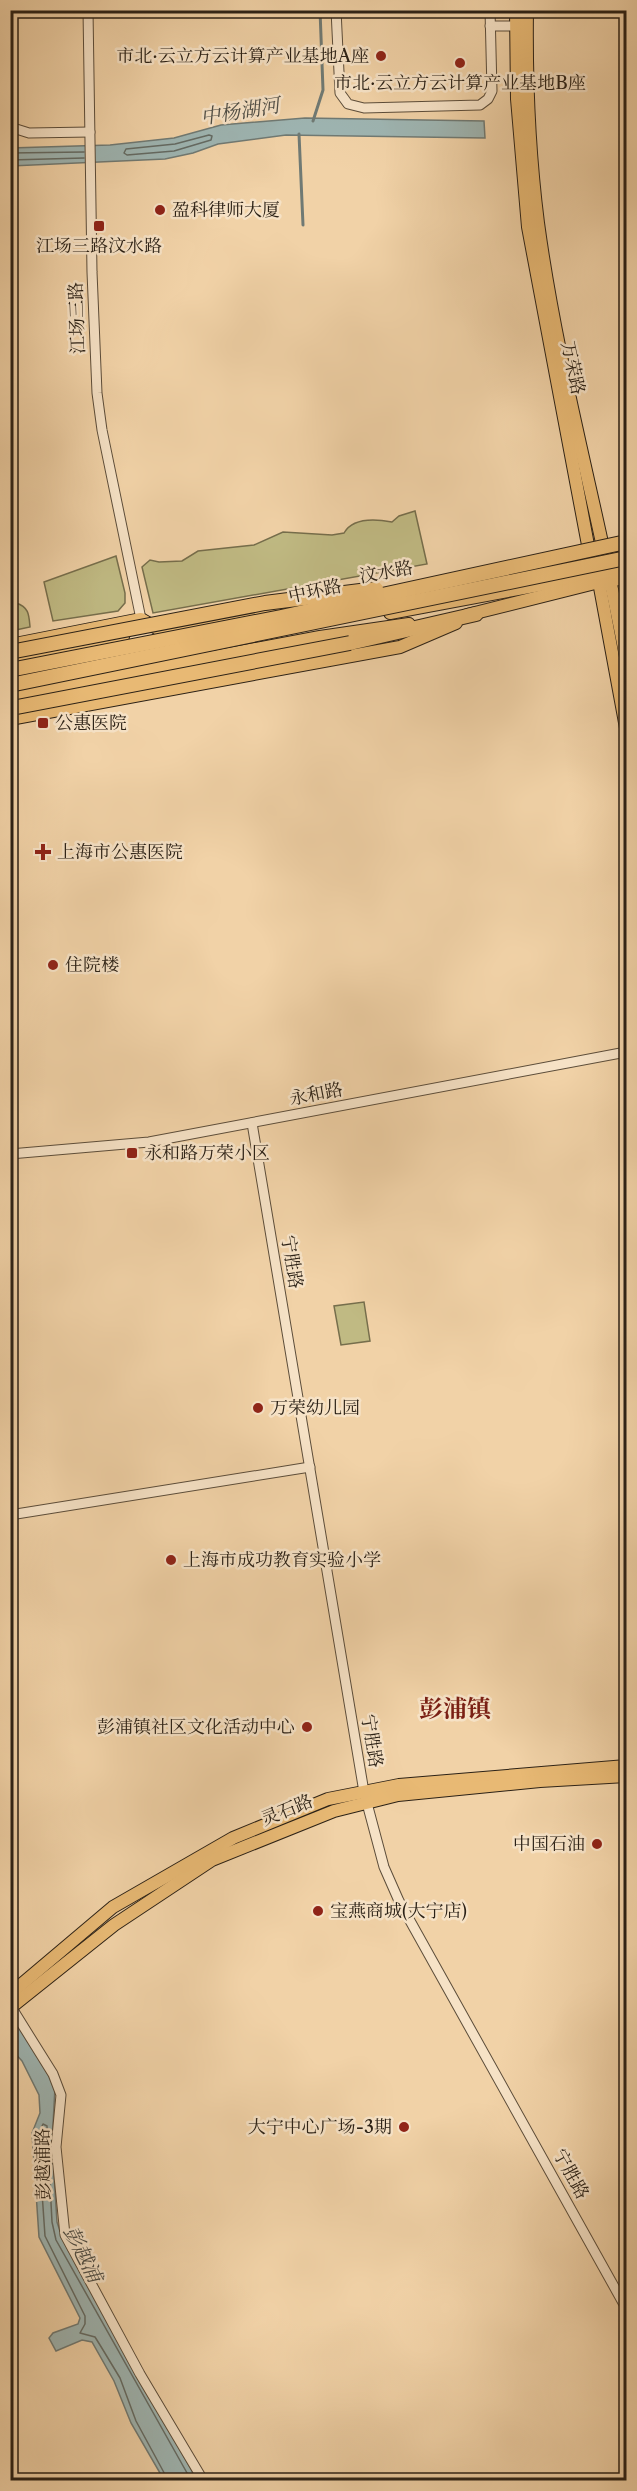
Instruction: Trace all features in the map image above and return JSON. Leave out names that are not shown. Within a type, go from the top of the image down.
[{"type":"highway","name":"中环路","points":[[10,672],[280,617],[627,542]]},
{"type":"highway","name":"中环路","points":[[10,683],[627,558]]},
{"type":"highway","points":[[10,652],[265,603],[438,583]]},
{"type":"highway","points":[[10,708],[350,643],[476,614]]},
{"type":"main road","name":"万荣路","points":[[516,10],[519,134],[530,237],[588,545]]},
{"type":"main road","name":"万荣路","points":[[527,10],[530,145],[539,225],[605,577],[627,728]]},
{"type":"main road","name":"汶水路","points":[[10,660],[160,630],[421,584],[588,545],[600,551],[627,536]]},
{"type":"main road","points":[[10,672],[490,578],[600,551],[627,548]]},
{"type":"main road","points":[[10,719],[400,647],[476,614],[553,595],[627,569]]},
{"type":"main road","points":[[466,573],[490,578]]},
{"type":"main road","name":"万荣路","points":[[605,577],[627,659]]},
{"type":"main road","points":[[553,595],[577,578]]},
{"type":"main road","points":[[10,683],[577,578],[627,578]]},
{"type":"main road","points":[[452,602],[498,607]]},
{"type":"main road","points":[[10,695],[279,644],[476,614]]},
{"type":"main road","points":[[10,645],[141,619],[160,630]]},
{"type":"main road","points":[[279,644],[314,663]]},
{"type":"main road","name":"灵石路","points":[[11,2003],[114,1925],[212,1860],[365,1797],[399,1785],[627,1766]]},
{"type":"main road","name":"灵石路","points":[[365,1797],[540,1781],[627,1776]]},
{"type":"street","name":"江场三路","points":[[88,10],[97,393],[102,430],[141,619]]},
{"type":"street","points":[[336,10],[340,93],[348,104],[364,108],[480,105],[488,99],[492,91],[490,10]]},
{"type":"street","points":[[395,10],[411,10]]},
{"type":"street","points":[[490,26],[516,26]]},
{"type":"street","points":[[10,127],[29,133],[91,135]]},
{"type":"street","name":"永和路","points":[[10,1154],[130,1145],[627,1052]]},
{"type":"street","name":"宁胜路","points":[[252,1123],[365,1797],[384,1867],[399,1901],[627,2308]]},
{"type":"street","points":[[10,1515],[310,1467]]},
{"type":"street","name":"彭越浦路","points":[[11,2003],[54,2074],[61,2095],[56,2147],[65,2235],[140,2374],[203,2481]]},
{"type":"shaded area","points":[[415,511],[427,564],[153,613],[142,567],[150,560],[182,561],[198,551],[254,545],[283,532],[332,535],[344,533],[353,524],[365,520],[392,522],[399,516]]},
{"type":"shaded area","points":[[116,556],[125,593],[125,603],[118,611],[53,621],[44,582]]},
{"type":"shaded area","points":[[16,603],[26,609],[30,627],[11,631],[11,604]]},
{"type":"shaded area","points":[[364,1302],[370,1341],[341,1345],[334,1306]]},
{"type":"water","points":[[305,118],[484,121],[485,138],[286,135],[218,144],[193,153],[165,159],[11,166],[10,148],[110,145],[174,138],[221,125]]},
{"type":"water","points":[[10,2021],[21,2026],[55,2087],[52,2144],[57,2222],[62,2237],[197,2480],[164,2480],[131,2423],[114,2381],[92,2342],[82,2340],[56,2351],[49,2338],[53,2333],[78,2324],[80,2318],[39,2237],[32,2133],[40,2113],[39,2095],[22,2061],[11,2049]]},
{"type":"waterway","points":[[313,121],[323,90],[320,10]]},
{"type":"waterway","points":[[299,134],[303,225]]},
{"type":"place","name":"市北·云立方云计算产业基地A座","points":[[381,56]]},
{"type":"place","name":"市北·云立方云计算产业基地B座","points":[[460,63]]},
{"type":"place","name":"盈科律师大厦","points":[[160,210]]},
{"type":"place","name":"江场三路汶水路","points":[[99,226]]},
{"type":"place","name":"公惠医院","points":[[43,723]]},
{"type":"place","name":"上海市公惠医院","points":[[43,852]]},
{"type":"place","name":"住院楼","points":[[53,965]]},
{"type":"place","name":"永和路万荣小区","points":[[132,1153]]},
{"type":"place","name":"万荣幼儿园","points":[[258,1408]]},
{"type":"place","name":"上海市成功教育实验小学","points":[[171,1560]]},
{"type":"place","name":"彭浦镇社区文化活动中心","points":[[307,1727]]},
{"type":"place","name":"中国石油","points":[[597,1844]]},
{"type":"place","name":"宝燕商城(大宁店)","points":[[318,1911]]},
{"type":"place","name":"大宁中心广场-3期","points":[[404,2127]]},
{"type":"district","name":"彭浦镇","points":[[455,1709]]},
{"type":"water label","name":"中杨湖河","points":[[240,111]]},
{"type":"water label","name":"彭越浦","points":[[83,2254]]}]
